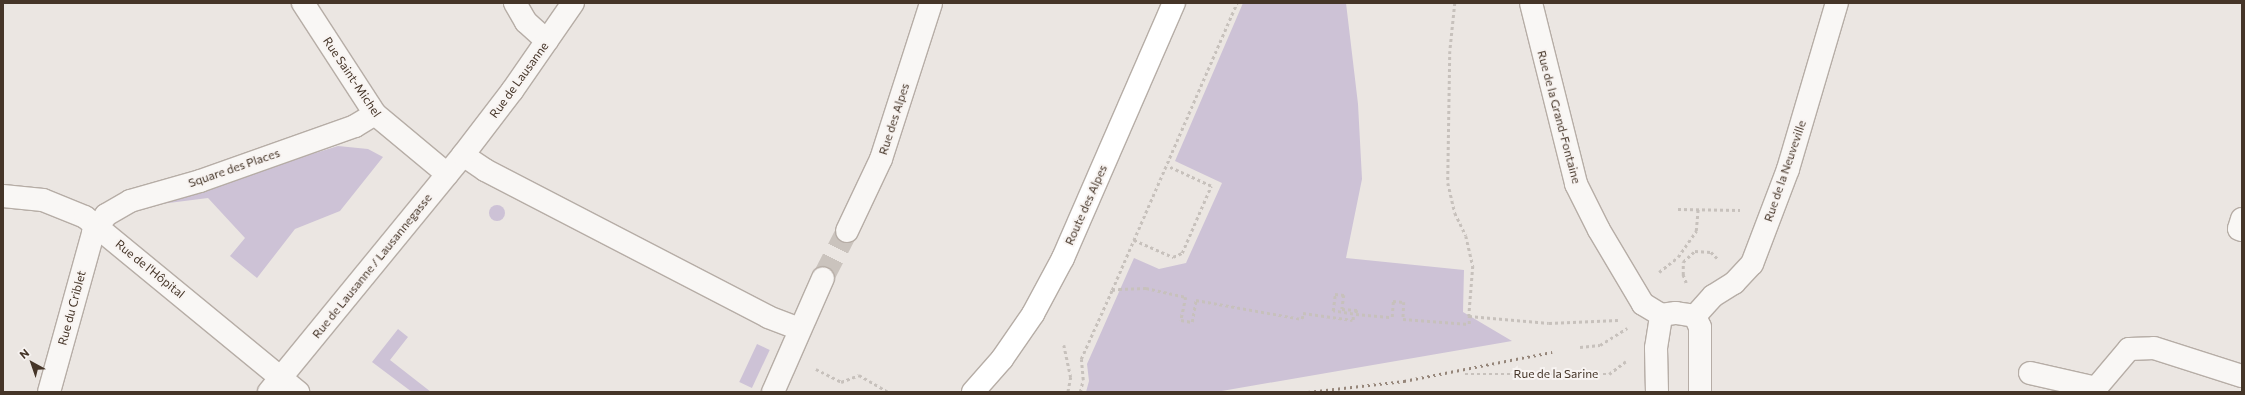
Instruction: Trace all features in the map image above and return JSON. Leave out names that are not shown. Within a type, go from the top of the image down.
[{"type":"main road","name":"Route des Alpes","points":[[973,392],[1002,359],[1033,314],[1063,258],[1174,3]]},
{"type":"street","name":"Rue Saint-Michel","points":[[303,3],[375,114],[446,174]]},
{"type":"street","points":[[516,3],[526,22],[547,41]]},
{"type":"street","name":"Rue de Lausanne","points":[[463,155],[547,41],[573,3]]},
{"type":"street","name":"Rue des Alpes","points":[[847,231],[881,159],[931,3]]},
{"type":"street","name":"Rue de la Grand-Fontaine","points":[[1531,3],[1576,184],[1635,293],[1643,304],[1661,315]]},
{"type":"street","name":"Rue de la Neuveville","points":[[1696,316],[1713,296],[1734,283],[1752,264],[1788,169],[1837,3]]},
{"type":"street","name":"Square des Places","points":[[97,226],[106,215],[130,201],[207,179],[355,126],[375,114]]},
{"type":"street","points":[[463,155],[485,170],[761,313],[799,329]]},
{"type":"street","name":"Rue de Lausanne / Lausannegasse","points":[[275,385],[463,155]]},
{"type":"street","name":"Rue de l'Hôpital","points":[[3,196],[43,200],[85,217],[97,226],[275,385]]},
{"type":"street","points":[[2242,219],[2239,229],[2242,230]]},
{"type":"street","name":"Rue du Criblet","points":[[49,392],[76,289],[97,226]]},
{"type":"street","points":[[773,392],[799,329],[823,278]]},
{"type":"street","points":[[1657,392],[1656,348],[1661,315],[1676,313],[1696,316],[1700,327],[1700,392]]},
{"type":"street","points":[[2030,373],[2096,388],[2129,349],[2154,348],[2242,376]]},
{"type":"street","points":[[275,385],[298,392]]},
{"type":"path","points":[[1080,392],[1083,380],[1081,359],[1167,166],[1237,3]]},
{"type":"path","points":[[1112,290],[1146,288],[1186,297],[1181,320],[1192,322],[1196,300],[1302,319],[1303,312],[1352,320],[1353,314],[1333,311],[1335,294],[1344,295],[1342,309],[1357,310],[1356,314],[1392,317],[1393,301],[1404,302],[1402,319],[1469,324],[1472,266],[1466,236],[1455,213],[1448,183],[1450,51],[1455,3]]},
{"type":"path","points":[[1134,240],[1173,257],[1182,253],[1191,233],[1211,186],[1167,166]]},
{"type":"path","points":[[1678,209],[1773,210]]},
{"type":"path","points":[[1654,274],[1678,257],[1696,231],[1698,209]]},
{"type":"path","points":[[1689,290],[1683,275],[1683,262],[1695,251],[1711,252],[1722,262]]},
{"type":"path","points":[[1469,316],[1549,323],[1618,320]]},
{"type":"path","points":[[1580,346],[1600,345],[1632,324]]},
{"type":"path","points":[[1064,345],[1071,377],[1068,392]]},
{"type":"path","name":"Rue de la Sarine","points":[[1465,374],[1609,374],[1623,365],[1630,354]]},
{"type":"path","points":[[788,355],[841,382],[859,375],[889,392]]},
{"type":"shaded area","points":[[1243,3],[1346,3],[1358,104],[1362,179],[1346,258],[1464,270],[1463,312],[1512,341],[1216,392],[1086,392],[1089,381],[1087,364],[1134,258],[1159,269],[1186,263],[1222,183],[1175,161]]},
{"type":"shaded area","points":[[338,146],[368,149],[383,157],[340,211],[295,229],[257,278],[230,256],[245,238],[208,198],[145,206]]},
{"type":"shaded area","points":[[494,205],[500,205],[505,210],[503,219],[500,221],[494,221],[489,216],[489,210]]},
{"type":"shaded area","points":[[398,329],[408,337],[390,360],[431,392],[412,392],[372,362]]},
{"type":"shaded area","points":[[757,344],[770,350],[752,388],[739,382]]},
{"type":"tunnel","points":[[823,278],[847,231]]},
{"type":"railway","points":[[1308,392],[1404,381],[1552,352]]}]
